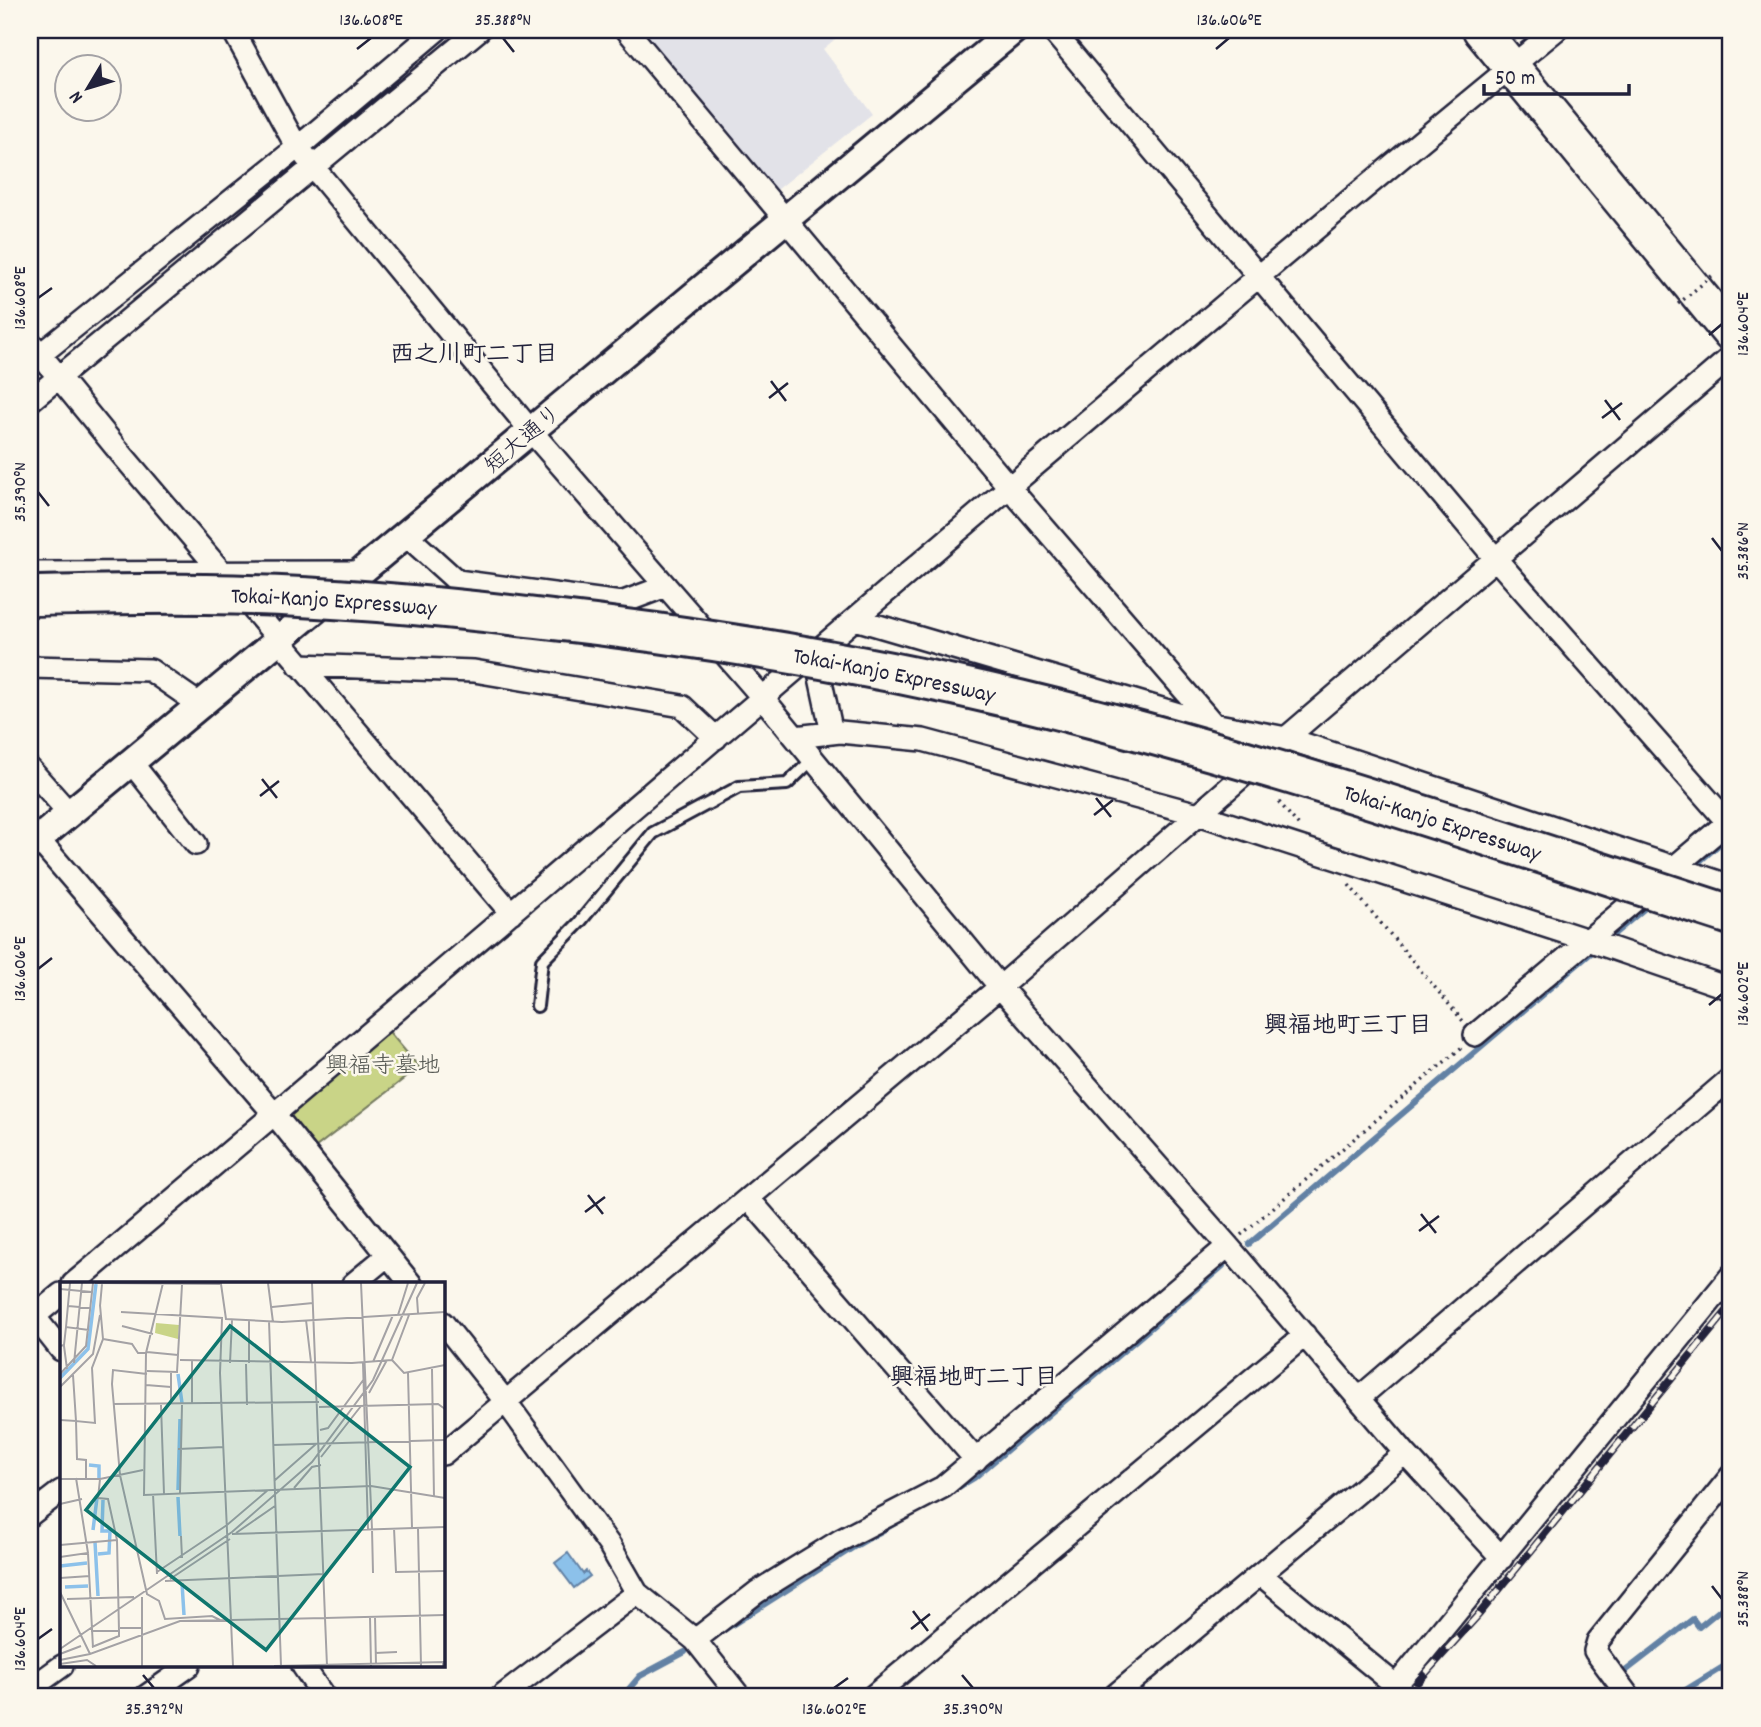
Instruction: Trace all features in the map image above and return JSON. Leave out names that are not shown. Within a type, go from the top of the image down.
[{"type":"highway","points":[[1481,30],[1731,334]]},
{"type":"highway","name":"Tokai-Kanjo Expressway","points":[[30,596],[208,594],[427,605],[635,629],[831,660],[1019,700],[1220,754],[1443,822],[1731,915]]},
{"type":"street","points":[[233,30],[305,156],[531,431],[763,698],[1000,987],[1228,1246],[1405,1453],[1502,1558]]},
{"type":"street","points":[[43,361],[305,156],[437,30]]},
{"type":"street","points":[[30,401],[43,361],[305,156],[479,30]]},
{"type":"street","points":[[626,30],[1009,487],[1251,768]]},
{"type":"street","name":"短大通り","points":[[34,842],[1014,30]]},
{"type":"street","points":[[1052,30],[1495,558],[1730,824],[1475,1035]]},
{"type":"street","points":[[75,1282],[275,1115],[1258,276],[1556,30]]},
{"type":"street","points":[[444,1453],[1000,987],[1731,357]]},
{"type":"street","points":[[43,361],[511,913]]},
{"type":"street","points":[[405,534],[457,581],[621,603],[666,586]]},
{"type":"street","points":[[30,573],[358,572]]},
{"type":"street","points":[[855,619],[1213,724],[1286,738],[1731,886]]},
{"type":"street","points":[[815,654],[832,733]]},
{"type":"street","points":[[299,665],[474,671],[682,706],[716,738]]},
{"type":"street","points":[[30,667],[150,670],[199,704]]},
{"type":"street","points":[[795,737],[832,733],[923,740],[1198,814],[1731,989]]},
{"type":"street","points":[[131,761],[196,844]]},
{"type":"street","points":[[30,769],[69,813]]},
{"type":"street","points":[[34,842],[275,1115],[409,1282]]},
{"type":"street","points":[[1359,1398],[1731,1078]]},
{"type":"street","points":[[748,1198],[976,1460]]},
{"type":"street","points":[[695,1640],[757,1591],[841,1540],[943,1487],[1228,1246]]},
{"type":"street","points":[[355,1282],[388,1255]]},
{"type":"street","points":[[1260,1574],[1398,1694],[1502,1558],[1731,1276]]},
{"type":"street","points":[[60,1295],[31,1316],[60,1349]]},
{"type":"street","points":[[444,1324],[506,1402],[610,1546],[637,1593],[695,1640],[740,1697]]},
{"type":"street","points":[[872,1697],[1305,1335]]},
{"type":"street","points":[[1113,1697],[1405,1453]]},
{"type":"street","points":[[1629,1697],[1595,1651],[1598,1642],[1731,1476]]},
{"type":"street","points":[[30,1515],[60,1492]]},
{"type":"street","points":[[501,1697],[637,1593]]},
{"type":"street","points":[[30,1689],[60,1667]]},
{"type":"street","points":[[145,1697],[186,1668]]},
{"type":"street","points":[[304,1668],[324,1697]]},
{"type":"lane","points":[[537,1006],[542,961],[579,923],[653,833],[739,787],[787,783],[813,759]]},
{"type":"path","points":[[1678,304],[1713,275]]},
{"type":"path","points":[[1228,1246],[1475,1035],[1251,768]]},
{"type":"shaded area","points":[[637,30],[846,30],[823,49],[872,114],[773,193]]},
{"type":"green space","name":"興福寺墓地","points":[[386,1028],[419,1067],[316,1147],[287,1112]]},
{"type":"water","points":[[568,1553],[583,1574],[586,1571],[590,1576],[574,1588],[555,1563]]},
{"type":"waterway","points":[[1691,869],[1723,841]]},
{"type":"waterway","points":[[1606,941],[1651,903]]},
{"type":"waterway","points":[[1249,1244],[1597,948]]},
{"type":"waterway","points":[[954,1490],[974,1478],[1223,1266]]},
{"type":"waterway","points":[[721,1632],[899,1521]]},
{"type":"waterway","points":[[1619,1676],[1693,1619],[1699,1627],[1731,1601]]},
{"type":"waterway","points":[[622,1697],[640,1676],[685,1652]]},
{"type":"waterway","points":[[1674,1697],[1731,1662]]},
{"type":"railway","points":[[1404,1697],[1480,1613],[1731,1306]]},
{"type":"district","name":"西之川町二丁目","points":[[474,353]]},
{"type":"district","name":"興福地町三丁目","points":[[1348,1024]]},
{"type":"district","name":"興福地町二丁目","points":[[974,1376]]}]
